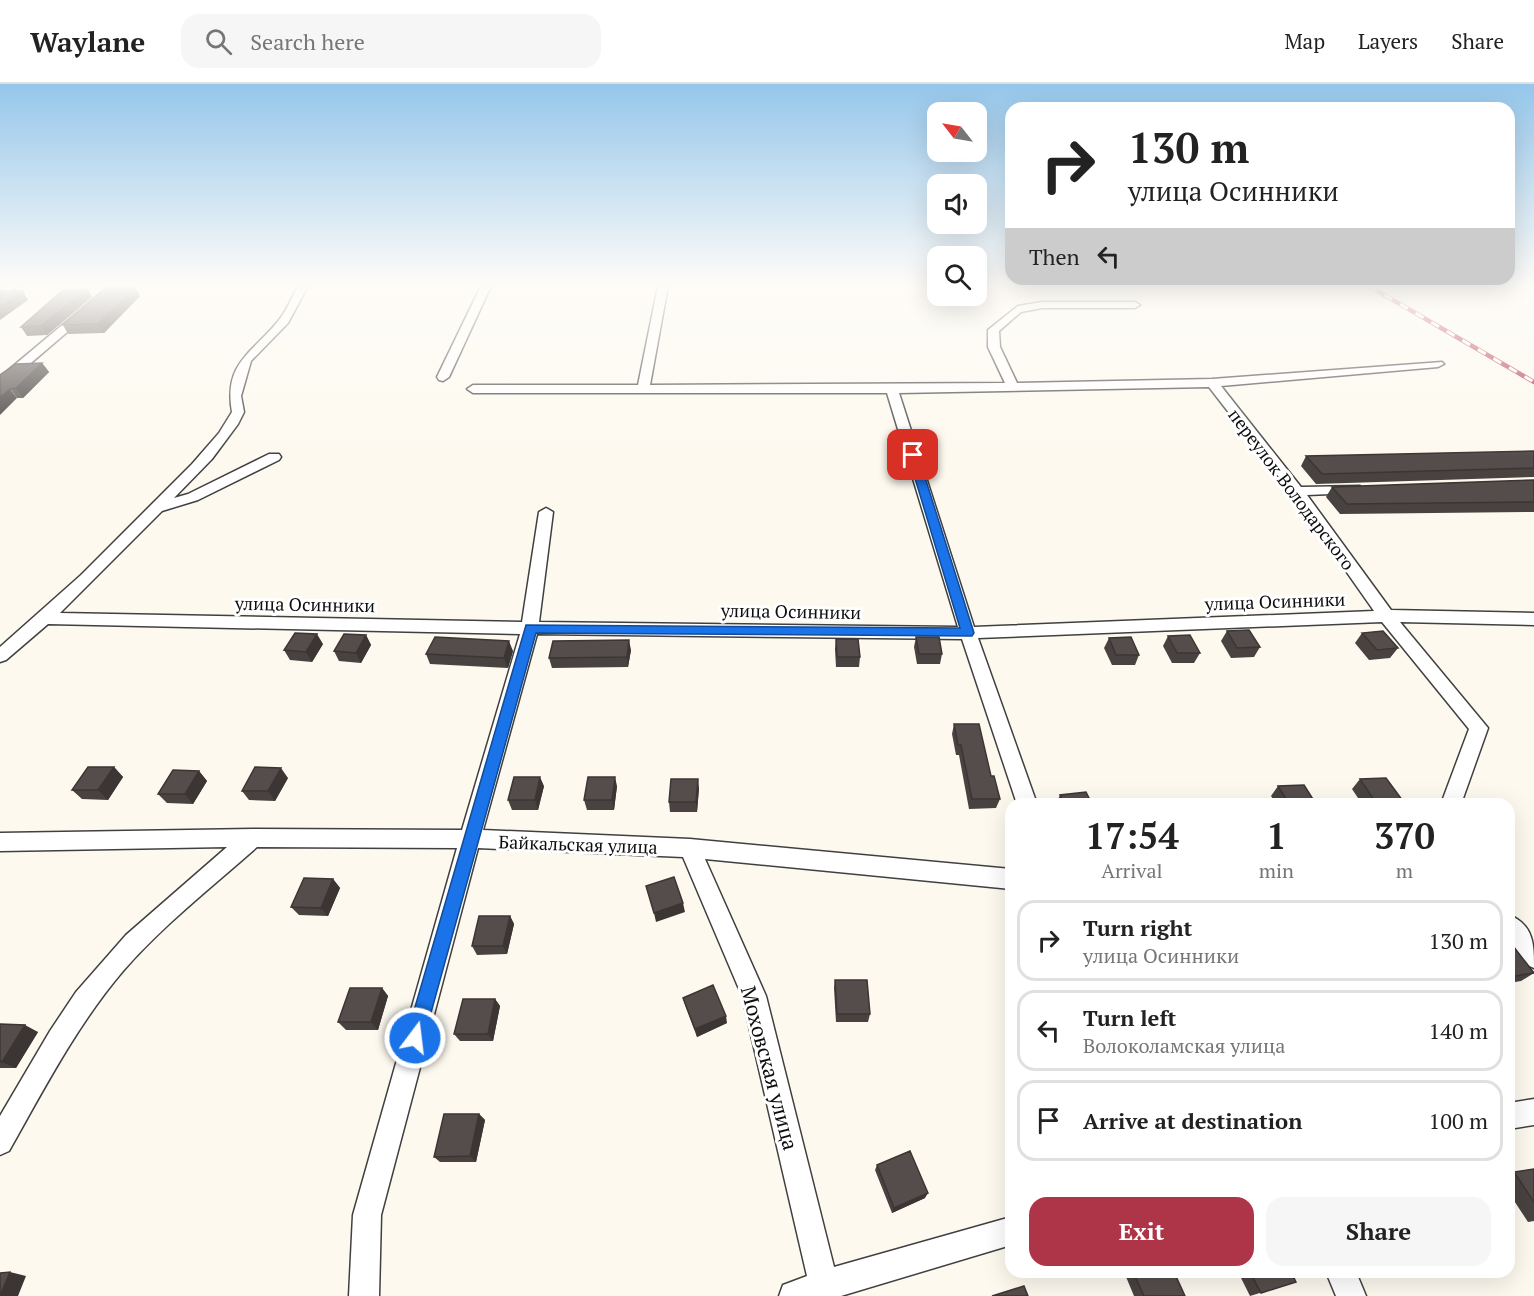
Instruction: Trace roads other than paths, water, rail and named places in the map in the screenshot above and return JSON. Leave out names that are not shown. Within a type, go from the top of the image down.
[{"type":"street","points":[[0,383],[48,343]]},
{"type":"street","points":[[0,656],[46,618],[159,507],[217,442],[238,412],[235,396],[246,360],[263,343]]},
{"type":"street","points":[[443,377],[459,343]]},
{"type":"street","points":[[644,387],[652,343]]},
{"type":"street","points":[[994,343],[1012,386]]},
{"type":"street","points":[[473,389],[644,387],[892,389],[1212,383],[1438,364]]},
{"type":"street","name":"переулок Володарского","points":[[1212,383],[1297,491],[1386,616],[1479,729],[1453,798]]},
{"type":"street","points":[[892,389],[968,633],[1025,798]]},
{"type":"street","points":[[159,507],[193,497],[274,457]]},
{"type":"street","points":[[1297,491],[1368,489]]},
{"type":"street","points":[[364,1296],[367,1215],[530,628],[546,512]]},
{"type":"street","name":"улица Осинники","points":[[46,618],[530,628],[968,633],[1386,616],[1534,619]]},
{"type":"street","points":[[0,1142],[69,1025],[99,981],[145,932],[253,838]]},
{"type":"street","name":"Байкальская улица","points":[[0,842],[253,838],[470,839],[690,848],[1005,878]]},
{"type":"street","name":"Моховская улица","points":[[690,848],[754,996],[826,1290]]},
{"type":"street","points":[[1515,933],[1534,957]]},
{"type":"street","points":[[1515,1115],[1534,1112]]},
{"type":"street","points":[[794,1296],[826,1290],[1005,1233]]},
{"type":"street","points":[[1344,1278],[1351,1296]]},
{"type":"railway","points":[[1466,343],[1534,382]]}]
